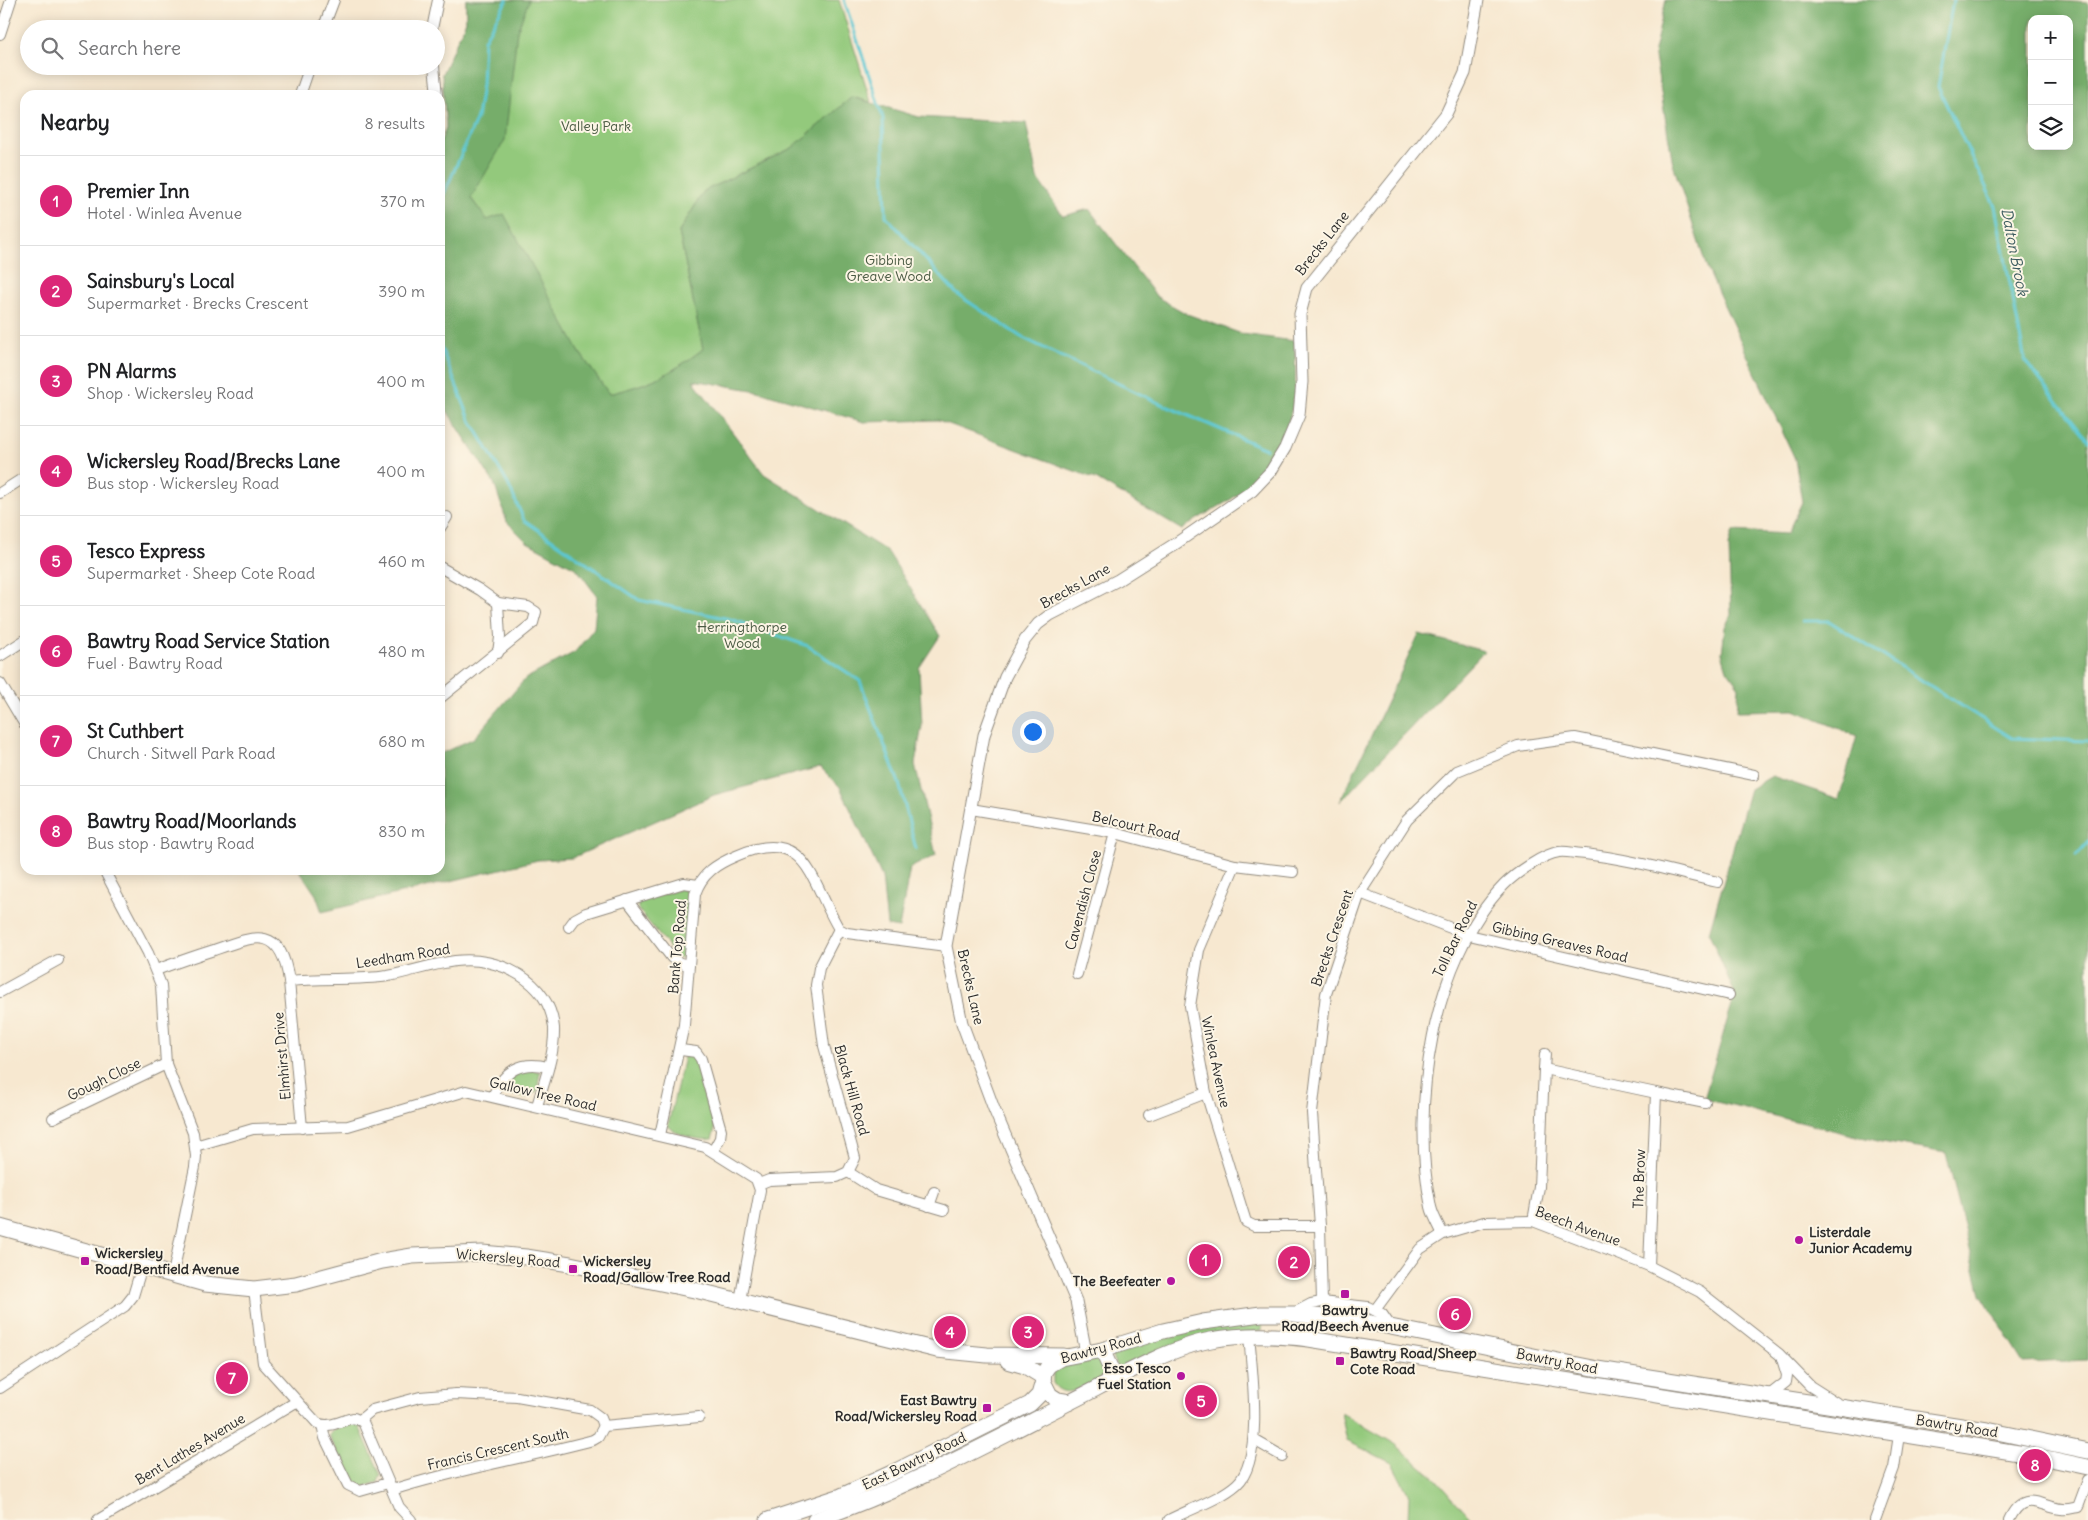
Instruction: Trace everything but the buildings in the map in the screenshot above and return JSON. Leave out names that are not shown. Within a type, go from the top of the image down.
[{"type":"main road","name":"Wickersley Road","points":[[0,1227],[205,1284],[254,1289],[296,1284],[382,1261],[412,1256],[482,1253],[570,1264],[740,1301],[929,1349],[987,1356],[1066,1356]]},
{"type":"main road","name":"Bawtry Road","points":[[1043,1379],[1049,1365],[1066,1356],[1102,1350],[1163,1331],[1202,1322],[1261,1314],[1293,1314],[1356,1320],[1534,1357],[1757,1395],[1987,1430],[2088,1450]]},
{"type":"main road","points":[[1392,1327],[1401,1333],[1403,1340],[1401,1348],[1394,1353]]},
{"type":"main road","name":"Bawtry Road","points":[[1070,1402],[1115,1378],[1188,1346],[1211,1340],[1249,1336],[1293,1337],[2037,1456],[2088,1467]]},
{"type":"main road","points":[[1102,1350],[1115,1378]]},
{"type":"main road","name":"Wickersley Road","points":[[987,1356],[1025,1366],[1043,1379],[1050,1395],[1058,1400],[1070,1402]]},
{"type":"main road","name":"East Bawtry Road","points":[[768,1520],[849,1492],[896,1471],[994,1422],[1035,1400],[1043,1379]]},
{"type":"main road","name":"East Bawtry Road","points":[[815,1520],[877,1497],[1070,1402]]},
{"type":"street","points":[[0,34],[11,0]]},
{"type":"street","points":[[326,20],[334,0]]},
{"type":"street","points":[[434,20],[438,0]]},
{"type":"street","name":"Brecks Lane","points":[[1086,1353],[1076,1301],[994,1109],[962,1023],[946,946],[984,735],[993,707],[1014,658],[1038,624],[1050,615],[1118,580],[1178,542],[1252,491],[1271,471],[1285,448],[1300,415],[1302,382],[1300,314],[1307,288],[1446,114],[1465,73],[1478,0]]},
{"type":"street","points":[[302,90],[307,75]]},
{"type":"street","points":[[435,75],[436,90]]},
{"type":"street","points":[[0,493],[20,480]]},
{"type":"street","points":[[445,521],[448,517]]},
{"type":"street","points":[[445,570],[498,603],[528,606],[536,612],[533,623],[445,694]]},
{"type":"street","points":[[498,603],[500,637],[498,653]]},
{"type":"street","points":[[0,656],[20,643]]},
{"type":"street","points":[[0,683],[20,717]]},
{"type":"street","name":"Brecks Crescent","points":[[1322,1302],[1320,1226],[1312,1113],[1326,994],[1360,893],[1407,820],[1457,771],[1518,746],[1575,738],[1754,775]]},
{"type":"street","name":"Belcourt Road","points":[[971,808],[1115,833],[1235,865],[1293,872]]},
{"type":"street","name":"Cavendish Close","points":[[1077,974],[1115,833]]},
{"type":"street","name":"Bank Top Road","points":[[660,1135],[681,1050],[694,903],[698,885],[704,876],[720,862],[748,850],[767,846],[785,849],[800,856],[808,865],[840,929]]},
{"type":"street","name":"Toll Bar Road","points":[[1443,1234],[1431,1208],[1426,1163],[1424,1091],[1435,1025],[1450,975],[1469,935],[1490,900],[1519,870],[1558,852],[1605,856],[1718,882]]},
{"type":"street","name":"Winlea Avenue","points":[[1235,865],[1199,950],[1190,1006],[1206,1094],[1246,1222],[1254,1226],[1320,1226]]},
{"type":"street","points":[[107,875],[156,970],[162,998],[166,1064],[193,1133],[195,1167],[173,1274]]},
{"type":"street","points":[[569,927],[580,916],[627,900],[684,883],[698,885]]},
{"type":"street","name":"Gibbing Greaves Road","points":[[1360,893],[1469,935],[1729,995]]},
{"type":"street","points":[[627,900],[672,958],[680,963],[689,965]]},
{"type":"street","points":[[840,929],[847,933],[946,946]]},
{"type":"street","name":"Black Hill Road","points":[[840,929],[819,968],[816,986],[824,1046],[855,1151],[855,1158],[848,1172]]},
{"type":"street","points":[[156,970],[250,937],[259,937],[274,943],[280,949],[286,964],[289,980]]},
{"type":"street","points":[[0,992],[58,960]]},
{"type":"street","name":"Leedham Road","points":[[289,980],[387,976],[455,961],[473,960],[502,966],[531,982],[547,1004],[554,1029],[548,1067],[538,1106]]},
{"type":"street","name":"Elmhirst Drive","points":[[289,980],[302,1128]]},
{"type":"street","points":[[681,1050],[696,1052],[701,1059],[721,1130],[720,1138],[713,1151]]},
{"type":"street","points":[[1533,1221],[1539,1187],[1545,1054]]},
{"type":"street","name":"Gough Close","points":[[53,1118],[166,1064]]},
{"type":"street","points":[[493,1096],[502,1079],[520,1066],[535,1064],[548,1067]]},
{"type":"street","points":[[1544,1069],[1705,1103]]},
{"type":"street","name":"Gallow Tree Road","points":[[195,1146],[254,1129],[348,1126],[466,1091],[538,1106],[705,1147],[752,1176],[759,1184]]},
{"type":"street","name":"The Brow","points":[[1649,1266],[1656,1093]]},
{"type":"street","points":[[1149,1115],[1206,1094]]},
{"type":"street","points":[[740,1301],[760,1190],[759,1184],[769,1180],[837,1177],[848,1172],[876,1190],[944,1210]]},
{"type":"street","points":[[929,1206],[934,1192]]},
{"type":"street","name":"Beech Avenue","points":[[1375,1310],[1420,1249],[1443,1234],[1484,1222],[1533,1221],[1649,1266],[1700,1292],[1779,1354],[1810,1386],[1845,1408]]},
{"type":"street","points":[[0,1388],[125,1306],[133,1296],[142,1266]]},
{"type":"street","points":[[254,1289],[263,1363],[296,1402],[322,1426],[354,1418],[360,1420],[365,1426],[399,1507],[411,1520]]},
{"type":"street","points":[[1293,1314],[1311,1304],[1322,1302],[1375,1310],[1388,1320],[1392,1327]]},
{"type":"street","points":[[1169,1520],[1228,1491],[1238,1484],[1251,1461],[1254,1440],[1249,1336]]},
{"type":"street","points":[[1757,1395],[1772,1393],[1786,1382],[1786,1368],[1779,1354]]},
{"type":"street","points":[[360,1420],[372,1410],[420,1397],[456,1394],[517,1397],[590,1410],[601,1418],[604,1426],[699,1417]]},
{"type":"street","name":"Bent Lathes Avenue","points":[[98,1520],[296,1402]]},
{"type":"street","name":"Francis Crescent South","points":[[322,1426],[325,1438],[348,1486],[360,1492],[390,1487],[459,1470],[530,1457],[593,1440],[598,1437],[604,1426]]},
{"type":"street","points":[[1879,1518],[1894,1468],[1899,1435]]},
{"type":"street","points":[[1254,1440],[1282,1456]]},
{"type":"street","points":[[2009,1520],[2013,1510],[2022,1504],[2036,1500],[2063,1509],[2078,1507],[2088,1480]]},
{"type":"green space","name":"Valley Park","points":[[466,0],[839,0],[871,102],[852,97],[792,148],[704,191],[679,232],[703,349],[659,378],[609,394],[471,198],[445,153],[445,90],[443,90],[442,75],[445,75],[445,67],[466,21]]},
{"type":"green space","points":[[466,0],[529,0],[517,31],[505,140],[471,198],[487,220],[504,214],[580,353],[609,394],[659,378],[703,349],[679,232],[704,191],[792,148],[852,97],[919,117],[1026,123],[1037,178],[1063,216],[1089,209],[1157,297],[1187,314],[1242,334],[1294,341],[1294,396],[1286,430],[1278,446],[1256,477],[1242,491],[1182,530],[1096,479],[938,420],[864,422],[758,391],[693,380],[764,474],[888,552],[940,636],[919,668],[922,726],[915,764],[936,855],[910,868],[899,928],[887,926],[882,877],[840,787],[820,767],[714,795],[572,858],[538,860],[322,912],[316,895],[302,875],[445,875],[445,752],[474,738],[525,679],[575,652],[594,628],[597,596],[577,569],[527,542],[507,522],[494,483],[445,408],[446,127],[445,90],[443,90],[442,75],[445,75],[445,67],[466,21]]},
{"type":"green space","points":[[1666,0],[2046,0],[2088,3],[2088,1360],[2024,1363],[1981,1294],[1946,1153],[1882,1142],[1704,1099],[1735,994],[1709,933],[1750,789],[1772,776],[1839,799],[1857,736],[1794,710],[1737,711],[1739,687],[1727,670],[1722,653],[1725,627],[1731,615],[1729,546],[1733,531],[1787,534],[1802,502],[1795,459],[1707,268],[1673,164],[1654,51]]},
{"type":"green space","points":[[1419,634],[1484,651],[1340,802]]},
{"type":"green space","points":[[681,889],[691,893],[686,954],[680,958],[677,957],[638,909],[638,901]]},
{"type":"green space","points":[[694,1056],[698,1060],[715,1129],[712,1139],[688,1136],[676,1132],[668,1125],[684,1057]]},
{"type":"green space","points":[[526,1068],[540,1072],[537,1091],[525,1098],[505,1093],[502,1088],[506,1081]]},
{"type":"green space","points":[[1262,1321],[1262,1330],[1118,1370],[1111,1355],[1166,1337],[1204,1329]]},
{"type":"green space","points":[[1097,1358],[1103,1362],[1104,1371],[1101,1378],[1070,1392],[1058,1389],[1053,1383],[1053,1373],[1060,1365]]},
{"type":"green space","points":[[1341,1413],[1395,1444],[1435,1478],[1472,1520],[1408,1520],[1409,1495],[1392,1463],[1347,1441]]},
{"type":"green space","points":[[354,1422],[358,1424],[381,1475],[378,1482],[361,1488],[352,1484],[329,1435],[335,1428]]},
{"type":"waterway","points":[[445,192],[477,118],[482,85],[484,40],[507,0]]},
{"type":"waterway","points":[[844,0],[883,118],[886,216],[957,294],[1021,337],[1159,403],[1266,449]]},
{"type":"waterway","name":"Dalton Brook","points":[[1953,0],[1938,87],[1995,206],[2025,361],[2088,440]]},
{"type":"waterway","points":[[445,357],[470,419],[508,484],[524,520],[639,600],[730,619],[808,646],[860,681],[899,783],[916,849]]},
{"type":"waterway","points":[[1803,621],[1829,621],[2012,738],[2088,741]]},
{"type":"waterway","points":[[2077,855],[2088,842]]},
{"type":"place","name":"Listerdale Junior Academy","points":[[1799,1240]]},
{"type":"place","name":"Premier Inn","points":[[1205,1260]]},
{"type":"place","name":"Wickersley Road/Bentfield Avenue","points":[[85,1261]]},
{"type":"place","name":"Sainsbury's Local","points":[[1294,1262]]},
{"type":"place","name":"Wickersley Road/Gallow Tree Road","points":[[573,1269]]},
{"type":"place","name":"The Beefeater","points":[[1171,1281]]},
{"type":"place","name":"Bawtry Road/Beech Avenue","points":[[1345,1294]]},
{"type":"place","name":"Bawtry Road Service Station","points":[[1455,1314]]},
{"type":"place","name":"Wickersley Road/Brecks Lane","points":[[950,1332]]},
{"type":"place","name":"PN Alarms","points":[[1028,1332]]},
{"type":"place","name":"Bawtry Road/Sheep Cote Road","points":[[1340,1361]]},
{"type":"place","name":"Esso Tesco Fuel Station","points":[[1181,1376]]},
{"type":"place","name":"St Cuthbert","points":[[232,1378]]},
{"type":"place","name":"Tesco Express","points":[[1201,1401]]},
{"type":"place","name":"East Bawtry Road/Wickersley Road","points":[[987,1408]]},
{"type":"place","name":"Bawtry Road/Moorlands","points":[[2035,1465]]},
{"type":"park label","name":"Gibbing Greave Wood","points":[[889,268]]},
{"type":"park label","name":"Herringthorpe Wood","points":[[742,636]]}]
